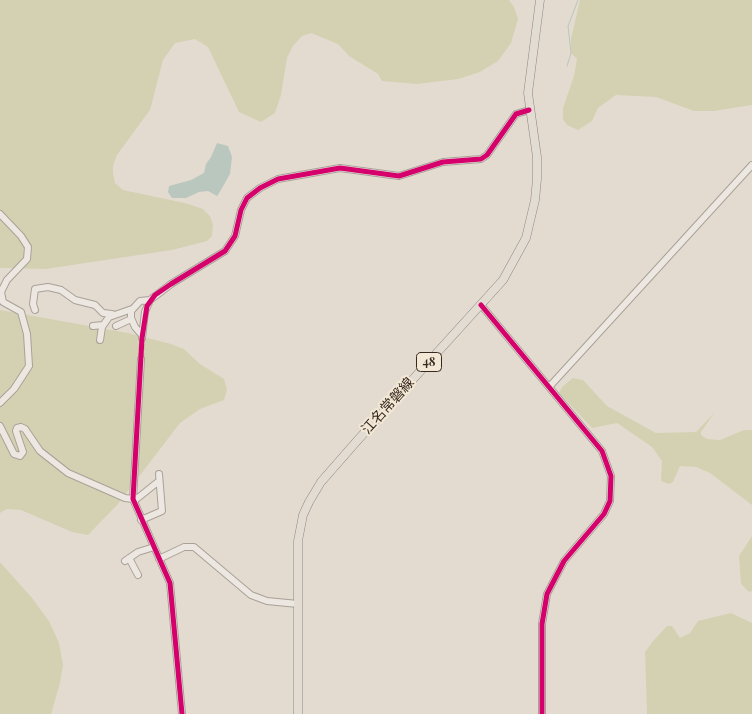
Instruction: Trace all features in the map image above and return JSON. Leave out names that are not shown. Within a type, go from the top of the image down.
[{"type":"main road","name":"江名常磐線","points":[[298,714],[298,541],[303,515],[315,491],[356,442],[503,280],[526,238],[532,216],[538,170],[528,93],[540,0]]},
{"type":"street","points":[[132,309],[131,320],[142,336],[145,312],[150,300],[171,284],[225,251],[235,236],[245,203],[250,195],[260,188],[278,179],[340,168],[399,176],[438,163],[481,159],[487,155],[516,114],[529,110]]},
{"type":"street","points":[[550,386],[752,165]]},
{"type":"street","points":[[0,214],[21,236],[28,247],[27,259],[7,280],[1,292],[3,302],[21,312],[27,334],[28,364],[14,389],[0,403]]},
{"type":"street","points":[[34,310],[33,288],[58,289],[75,300],[95,305],[103,313],[112,314],[132,309],[143,299],[150,300]]},
{"type":"street","points":[[481,305],[602,451],[610,468],[612,484],[610,502],[604,514],[564,561],[547,594],[542,624],[542,714]]},
{"type":"street","points":[[100,340],[103,325],[112,314]]},
{"type":"street","points":[[116,326],[131,320]]},
{"type":"street","points":[[93,326],[103,325]]},
{"type":"street","points":[[141,359],[134,500],[141,520],[167,575],[173,595],[182,714]]},
{"type":"street","points":[[0,426],[14,454],[20,456],[23,452],[16,431],[18,427],[23,428],[35,446],[68,473],[125,498],[134,500]]},
{"type":"street","points":[[134,500],[159,478],[162,511],[141,520]]},
{"type":"street","points":[[159,559],[184,546],[194,547],[251,595],[267,601],[298,604]]},
{"type":"street","points":[[138,575],[127,559],[154,547]]},
{"type":"shaded area","points":[[0,0],[509,0],[514,7],[518,19],[511,43],[498,61],[480,72],[458,79],[417,84],[382,81],[378,74],[349,56],[338,44],[311,33],[302,36],[293,46],[287,58],[281,95],[275,113],[261,122],[239,112],[208,47],[195,39],[175,43],[163,60],[150,110],[117,155],[113,166],[113,173],[115,183],[123,190],[185,203],[203,209],[210,216],[213,225],[212,236],[207,241],[172,250],[46,269],[0,268]]},
{"type":"shaded area","points":[[580,0],[752,0],[752,105],[714,111],[694,111],[656,97],[616,95],[598,108],[592,121],[578,130],[567,125],[563,119],[563,108],[574,76],[577,59],[571,53],[571,39]]},
{"type":"shaded area","points":[[217,143],[228,146],[232,157],[230,174],[218,195],[208,191],[199,192],[186,198],[172,198],[168,192],[169,186],[191,180],[204,173],[206,164]]},
{"type":"shaded area","points":[[0,310],[128,333],[171,344],[184,349],[200,364],[224,379],[227,390],[224,400],[200,409],[180,423],[118,504],[88,535],[72,532],[21,510],[7,509],[0,513]]},
{"type":"shaded area","points":[[573,378],[583,380],[607,406],[656,433],[696,432],[715,412],[701,432],[701,435],[707,439],[720,440],[744,430],[752,430],[752,505],[710,473],[696,467],[680,466],[673,482],[669,484],[661,481],[662,461],[652,447],[617,423],[592,428],[559,393],[562,387]]},
{"type":"shaded area","points":[[752,536],[752,591],[749,592],[741,584],[739,556]]},
{"type":"shaded area","points":[[0,562],[32,598],[49,621],[59,643],[63,665],[51,714],[0,714]]},
{"type":"shaded area","points":[[731,613],[752,623],[752,714],[647,714],[645,652],[654,640],[667,626],[672,626],[680,638],[690,633],[698,621]]},
{"type":"waterway","points":[[567,66],[571,53],[568,26],[578,0]]},
{"type":"tunnel","points":[[141,359],[142,338]]},
{"type":"cycle path","points":[[182,714],[170,583],[133,499],[142,338],[147,306],[155,295],[225,251],[235,236],[241,210],[247,198],[260,188],[278,179],[340,168],[399,176],[443,162],[481,159],[487,155],[516,114],[529,110]]},
{"type":"cycle path","points":[[481,305],[602,451],[611,476],[610,501],[604,514],[564,561],[547,594],[542,624],[542,714]]}]
